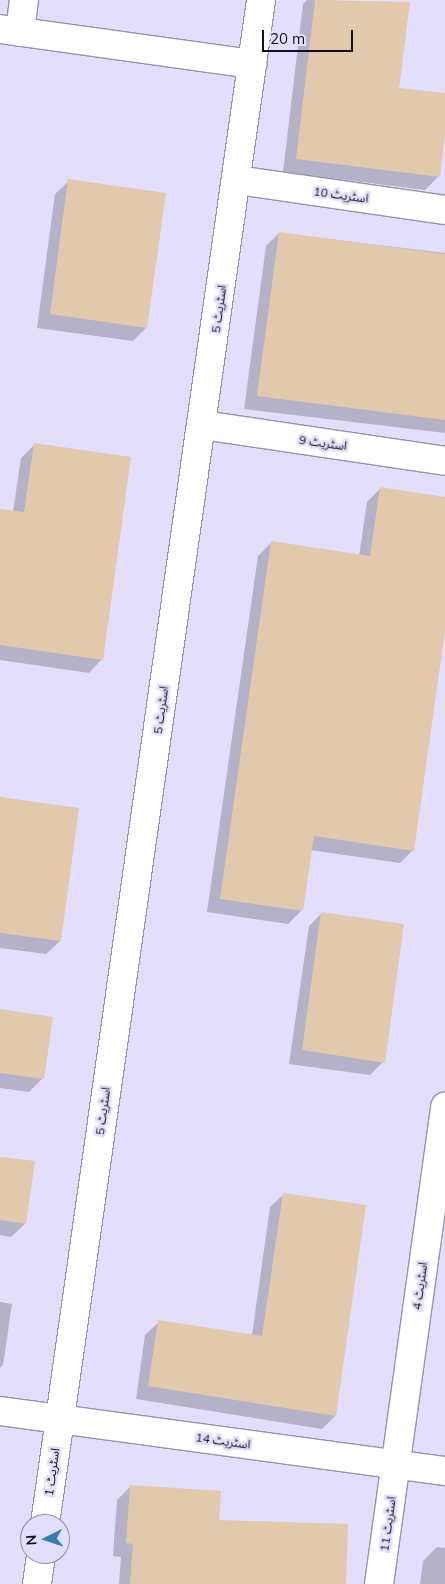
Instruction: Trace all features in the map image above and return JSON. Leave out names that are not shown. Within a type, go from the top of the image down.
[{"type":"street","points":[[24,0],[10,30],[253,64]]},
{"type":"street","name":"اسٹریٹ 5","points":[[59,1420],[237,180],[261,0]]},
{"type":"street","name":"اسٹریٹ 10","points":[[237,180],[445,210]]},
{"type":"street","name":"اسٹریٹ 9","points":[[202,426],[445,461]]},
{"type":"street","name":"اسٹریٹ 4","points":[[396,1464],[445,1107]]},
{"type":"street","name":"اسٹریٹ 14","points":[[0,1411],[445,1472]]},
{"type":"street","name":"اسٹریٹ 1","points":[[46,1514],[59,1420]]},
{"type":"street","name":"اسٹریٹ 11","points":[[379,1584],[396,1464]]},
{"type":"street","points":[[37,1584],[40,1564]]},
{"type":"building","points":[[315,0],[410,2],[399,88],[445,93],[445,134],[440,177],[296,159]]},
{"type":"building","points":[[68,179],[166,193],[147,328],[50,314]]},
{"type":"building","points":[[279,232],[445,254],[445,420],[257,396]]},
{"type":"building","points":[[34,443],[131,457],[103,660],[0,645],[0,509],[24,512]]},
{"type":"building","points":[[380,487],[445,497],[445,631],[414,851],[314,836],[303,911],[220,899],[271,541],[370,556]]},
{"type":"building","points":[[0,797],[79,808],[61,941],[0,933]]},
{"type":"building","points":[[321,912],[404,924],[385,1063],[302,1050]]},
{"type":"building","points":[[0,1009],[53,1017],[44,1079],[0,1073]]},
{"type":"building","points":[[0,1157],[35,1161],[26,1224],[0,1220]]},
{"type":"building","points":[[283,1193],[366,1205],[336,1416],[148,1386],[158,1320],[262,1336]]},
{"type":"building","points":[[130,1485],[221,1491],[219,1520],[348,1524],[346,1584],[130,1584],[133,1544],[126,1543]]}]
